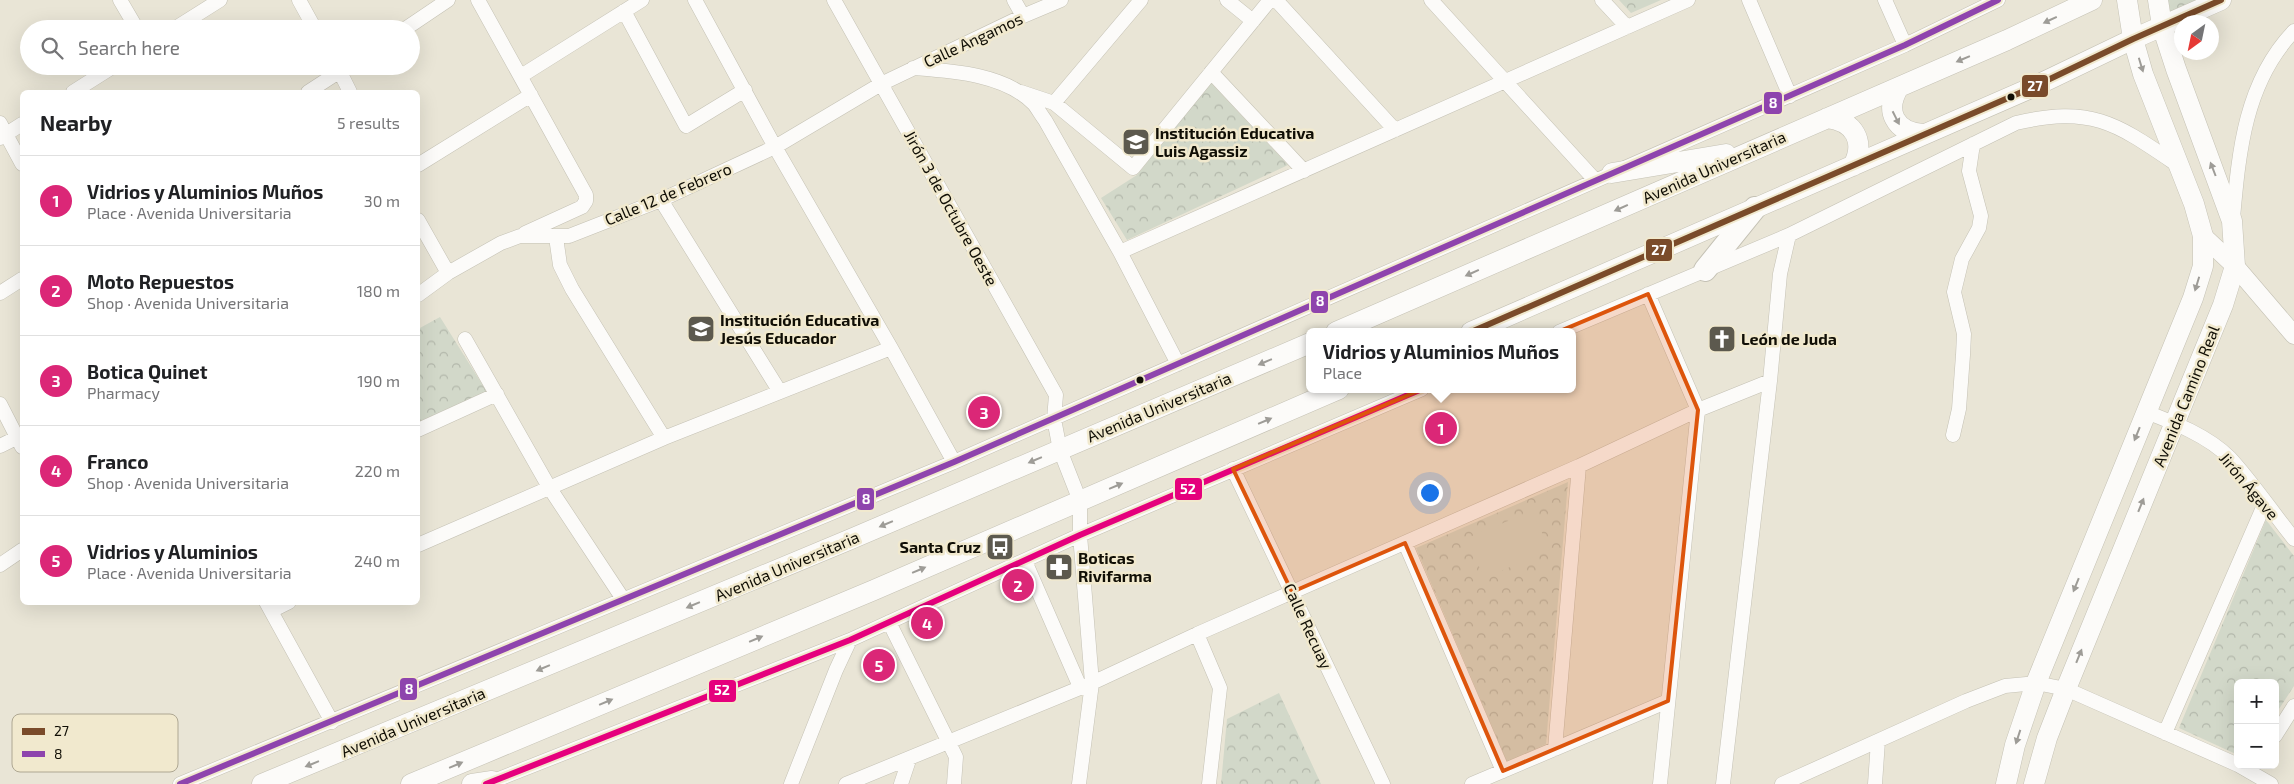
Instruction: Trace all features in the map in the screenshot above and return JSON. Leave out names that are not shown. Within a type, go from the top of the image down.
[{"type":"main road","name":"Avenida Universitaria","points":[[1345,328],[2008,40],[2092,0]]},
{"type":"main road","name":"Avenida Camino Real","points":[[2006,784],[2015,745],[2036,683],[2193,298],[2203,266],[2203,236],[2180,167],[2147,85],[2133,39],[2127,0]]},
{"type":"main road","name":"Avenida Camino Real","points":[[2034,784],[2047,738],[2066,689],[2223,305],[2235,266],[2232,221],[2162,26],[2158,0]]},
{"type":"main road","points":[[1480,328],[2031,88],[2133,39],[2221,0]]},
{"type":"main road","points":[[1899,87],[1891,104],[1892,114],[1904,130],[1923,134]]},
{"type":"main road","points":[[1827,118],[1846,123],[1853,129],[1859,148],[1853,166]]},
{"type":"main road","points":[[1603,176],[1755,150]]},
{"type":"main road","points":[[1705,270],[1755,208]]},
{"type":"main road","name":"Avenida Universitaria","points":[[262,784],[376,738],[1306,345]]},
{"type":"main road","points":[[411,784],[1080,501],[1330,393]]},
{"type":"street","points":[[120,0],[132,20]]},
{"type":"street","points":[[188,20],[220,0]]},
{"type":"street","points":[[299,0],[310,20]]},
{"type":"street","points":[[418,20],[448,0]]},
{"type":"street","points":[[478,0],[586,195],[586,202],[582,207],[520,236]]},
{"type":"street","points":[[521,76],[642,0]]},
{"type":"street","points":[[695,0],[775,147],[891,348],[954,462]]},
{"type":"street","name":"Jirón 3 de Octubre Oeste","points":[[834,0],[1052,387],[1057,402],[1054,419],[1060,450],[1080,501]]},
{"type":"street","points":[[1014,0],[1023,16]]},
{"type":"street","name":"Calle Angamos","points":[[912,68],[1061,0]]},
{"type":"street","points":[[1054,103],[1141,0]]},
{"type":"street","points":[[1227,0],[1253,22]]},
{"type":"street","points":[[912,68],[954,71],[980,76],[1015,91],[1054,103],[1133,168],[1270,0]]},
{"type":"street","points":[[1276,0],[1395,130]]},
{"type":"street","points":[[1431,0],[1505,81],[1603,176]]},
{"type":"street","points":[[1602,0],[1627,27]]},
{"type":"street","points":[[1120,252],[1688,0]]},
{"type":"street","points":[[1749,0],[1790,96]]},
{"type":"street","points":[[1885,0],[1905,45]]},
{"type":"street","name":"Avenida Universitaria","points":[[180,784],[1054,419],[1603,176],[1905,45],[1998,0]]},
{"type":"street","points":[[624,11],[686,126],[745,90]]},
{"type":"street","points":[[2232,221],[2240,149],[2247,115],[2260,80],[2271,60],[2294,31]]},
{"type":"street","name":"Calle 12 de Febrero","points":[[420,294],[448,273],[500,243],[520,236],[556,237],[584,231],[661,200],[775,147],[881,84],[912,68]]},
{"type":"street","points":[[1211,72],[1304,171]]},
{"type":"street","points":[[76,90],[100,75]]},
{"type":"street","points":[[311,90],[331,75]]},
{"type":"street","points":[[344,75],[349,90]]},
{"type":"street","points":[[1015,91],[1034,104],[1045,120],[1120,252],[1178,364]]},
{"type":"street","points":[[420,164],[531,95]]},
{"type":"street","points":[[1568,328],[1789,235],[2016,123],[2045,116],[2074,115],[2105,122],[2132,134],[2180,167]]},
{"type":"street","points":[[20,125],[2,132],[20,161]]},
{"type":"street","points":[[1953,435],[1959,409],[1964,355],[1964,334],[1954,292],[1962,259],[1979,228],[1981,216],[1969,171],[1973,144]]},
{"type":"street","points":[[661,200],[780,392]]},
{"type":"street","points":[[420,224],[448,273]]},
{"type":"street","points":[[1723,784],[1770,381],[1780,274],[1789,235]]},
{"type":"street","points":[[2203,236],[2235,266],[2294,335]]},
{"type":"street","points":[[556,237],[560,265],[572,289],[664,438]]},
{"type":"street","points":[[0,292],[20,280]]},
{"type":"street","points":[[1648,294],[1698,410],[1660,784]]},
{"type":"street","points":[[465,339],[549,487],[623,599]]},
{"type":"street","points":[[420,544],[664,438],[891,348]]},
{"type":"street","points":[[846,784],[909,760],[1086,685],[1197,634],[1579,466],[1698,410],[1770,381]]},
{"type":"street","points":[[483,783],[850,640],[1080,535],[1413,393]]},
{"type":"street","points":[[420,429],[497,394]]},
{"type":"street","points":[[0,404],[20,438]]},
{"type":"street","name":"Jirón Ágave","points":[[2146,412],[2175,423],[2208,441],[2229,458],[2294,539]]},
{"type":"street","points":[[0,446],[20,440]]},
{"type":"street","points":[[1555,749],[1579,466]]},
{"type":"street","name":"Calle Recuay","points":[[1233,469],[1383,784]]},
{"type":"street","points":[[1079,784],[1086,685],[1080,501]]},
{"type":"street","points":[[2165,733],[2265,503]]},
{"type":"street","points":[[1406,542],[1503,771]]},
{"type":"street","points":[[0,565],[20,551]]},
{"type":"street","points":[[1024,561],[1086,685]]},
{"type":"street","points":[[268,607],[332,722]]},
{"type":"street","points":[[889,622],[956,757],[954,784]]},
{"type":"street","points":[[1197,634],[1220,688],[1209,784]]},
{"type":"street","points":[[791,784],[836,670],[850,640]]},
{"type":"street","points":[[1782,784],[1966,701],[2005,686],[2036,683],[2066,689],[2234,763]]},
{"type":"street","points":[[1472,784],[1668,701]]},
{"type":"street","points":[[2279,730],[2294,706]]},
{"type":"street","points":[[1875,784],[1878,741]]},
{"type":"street","points":[[901,784],[909,760]]},
{"type":"street","points":[[2245,784],[2254,769]]},
{"type":"street","points":[[2256,769],[2271,784]]},
{"type":"highlighted area","points":[[1648,294],[1698,410],[1668,701],[1503,771],[1405,543],[1292,592],[1233,469]]},
{"type":"green space","points":[[1619,0],[1661,0],[1631,13]]},
{"type":"green space","points":[[2167,0],[2201,0],[2169,14]]},
{"type":"green space","points":[[1211,83],[1288,165],[1127,240],[1101,198],[1137,175]]},
{"type":"green space","points":[[440,317],[487,392],[420,421],[420,328]]},
{"type":"green space","points":[[1568,482],[1546,744],[1507,762],[1416,548]]},
{"type":"green space","points":[[1532,511],[1550,550],[1484,578],[1467,538]]},
{"type":"green space","points":[[2266,520],[2294,556],[2294,686],[2279,709],[2279,679],[2234,679],[2234,753],[2179,728]]},
{"type":"green space","points":[[1279,693],[1321,784],[1221,784],[1227,719]]},
{"type":"transit line","name":"8","points":[[180,784],[954,462],[1905,45],[1998,0]]},
{"type":"transit line","name":"27","points":[[1480,328],[2031,88],[2133,39],[2221,0]]},
{"type":"transit line","name":"52","points":[[486,784],[850,640],[1080,535],[1413,393]]},
{"type":"place","name":"Institución Educativa Luis Agassiz","points":[[1136,142]]},
{"type":"place","name":"Institución Educativa Jesús Educador","points":[[701,329]]},
{"type":"place","name":"León de Juda","points":[[1722,339]]},
{"type":"place","name":"Botica Quinet","points":[[984,412]]},
{"type":"place","name":"Vidrios y Aluminios Muños","points":[[1441,428]]},
{"type":"place","name":"Santa Cruz","points":[[1000,547]]},
{"type":"place","name":"Boticas Rivifarma","points":[[1059,567]]},
{"type":"place","name":"Moto Repuestos","points":[[1018,585]]},
{"type":"place","name":"Franco","points":[[927,623]]},
{"type":"place","name":"Vidrios y Aluminios","points":[[879,665]]}]
